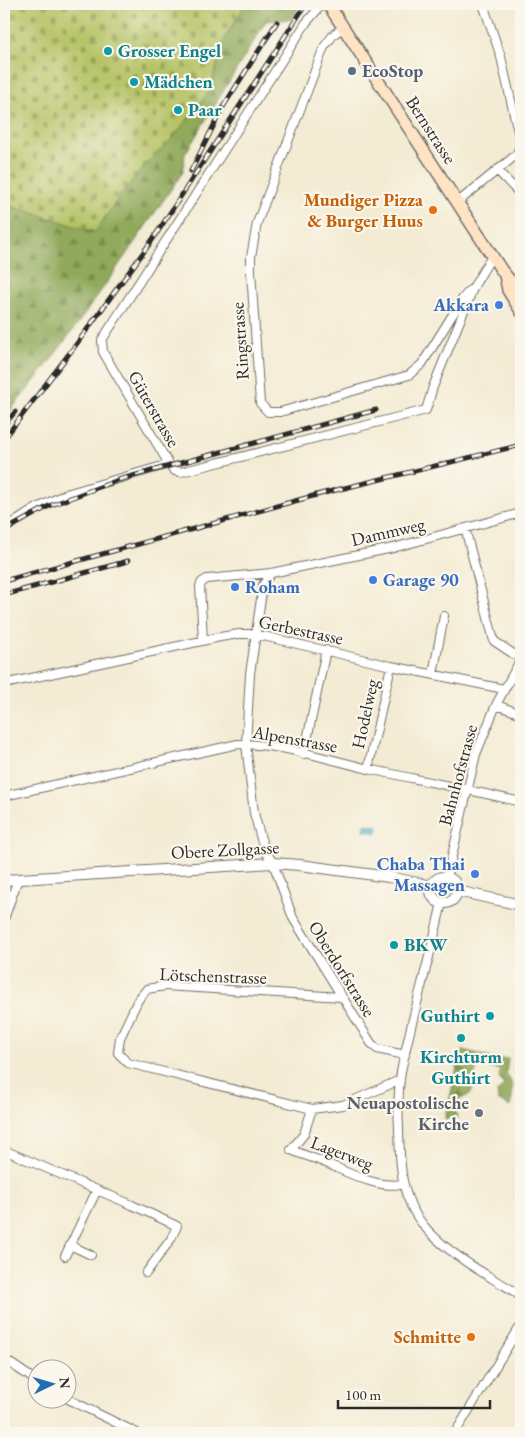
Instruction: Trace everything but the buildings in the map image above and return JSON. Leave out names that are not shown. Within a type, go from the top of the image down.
[{"type":"main road","name":"Bernstrasse","points":[[327,4],[492,256],[521,294]]},
{"type":"main road","name":"Bernstrasse","points":[[505,275],[508,290],[521,311]]},
{"type":"street","name":"Güterstrasse","points":[[327,4],[318,9],[306,23],[102,340],[103,352],[169,464],[175,471],[181,472],[426,410],[474,286],[492,256]]},
{"type":"street","points":[[458,202],[517,153],[521,142],[500,57],[484,4]]},
{"type":"street","name":"Ringstrasse","points":[[342,28],[334,34],[324,47],[257,223],[251,272],[259,398],[262,407],[268,412],[280,412],[409,375],[422,364],[462,298],[474,286]]},
{"type":"street","points":[[497,170],[521,195]]},
{"type":"street","points":[[4,528],[35,509],[66,494],[169,464]]},
{"type":"street","name":"Dammweg","points":[[203,640],[200,586],[207,579],[271,573],[393,548],[521,513]]},
{"type":"street","points":[[465,528],[494,641],[521,659]]},
{"type":"street","name":"Oberdorfstrasse","points":[[271,573],[264,581],[255,634],[250,674],[246,744],[254,813],[261,839],[273,863],[298,928],[375,1048],[405,1054]]},
{"type":"street","points":[[433,674],[444,616]]},
{"type":"street","name":"Gerbestrasse","points":[[4,684],[203,640],[239,634],[255,634],[391,666],[504,689]]},
{"type":"street","points":[[304,754],[326,650]]},
{"type":"street","name":"Bahnhofstrasse","points":[[447,877],[480,740],[504,689],[521,659]]},
{"type":"street","name":"Hodelweg","points":[[368,769],[391,666]]},
{"type":"street","points":[[496,705],[516,712]]},
{"type":"street","name":"Alpenstrasse","points":[[4,796],[238,744],[246,744],[304,754],[521,802]]},
{"type":"street","name":"Obere Zollgasse","points":[[4,880],[273,863],[389,877],[432,886]]},
{"type":"street","points":[[447,877],[454,882],[457,890],[452,900],[442,902],[432,895],[432,886],[436,879],[447,877]]},
{"type":"street","points":[[4,919],[18,879]]},
{"type":"street","points":[[457,890],[521,905]]},
{"type":"street","points":[[442,902],[400,1080],[398,1116],[400,1166],[403,1184],[415,1214],[434,1236],[521,1298]]},
{"type":"street","name":"Lötschenstrasse","points":[[312,1109],[128,1063],[118,1053],[120,1038],[138,1000],[147,990],[165,986],[342,997]]},
{"type":"street","name":"Lagerweg","points":[[400,1080],[343,1105],[312,1109],[304,1134],[291,1150],[382,1184],[392,1186],[403,1184]]},
{"type":"street","points":[[4,1150],[177,1226],[171,1239],[146,1273]]},
{"type":"street","points":[[65,1256],[96,1190]]},
{"type":"street","points":[[70,1245],[91,1255]]},
{"type":"street","points":[[455,1433],[521,1325]]},
{"type":"street","points":[[4,1359],[28,1375]]},
{"type":"street","points":[[78,1404],[137,1433]]},
{"type":"green space","points":[[4,4],[246,4],[226,36],[209,92],[172,139],[150,160],[121,194],[95,232],[4,204]]},
{"type":"green space","points":[[246,4],[301,4],[292,19],[266,21],[185,154],[183,172],[52,359],[4,418],[4,204],[95,231],[121,194],[150,160],[172,139],[209,92],[226,36]]},
{"type":"green space","points":[[464,1050],[496,1059],[508,1059],[506,1074],[511,1082],[512,1090],[510,1107],[498,1100],[497,1092],[504,1085],[499,1078],[500,1070],[484,1067],[477,1068],[474,1077],[465,1081],[473,1089],[469,1095],[460,1099],[456,1111],[457,1118],[445,1119],[460,1054]]},
{"type":"water","points":[[365,824],[378,826],[377,833],[364,830]]},
{"type":"railway","points":[[4,439],[153,239],[306,4]]},
{"type":"railway","points":[[191,171],[223,107],[277,22]]},
{"type":"railway","points":[[4,531],[49,506],[118,480],[376,410]]},
{"type":"railway","points":[[4,425],[15,412]]},
{"type":"railway","points":[[4,581],[324,493],[521,445]]},
{"type":"railway","points":[[4,595],[128,561]]},
{"type":"place","name":"Grosser Engel","points":[[108,51]]},
{"type":"place","name":"EcoStop","points":[[352,71]]},
{"type":"place","name":"Mädchen","points":[[134,82]]},
{"type":"place","name":"Paar","points":[[178,110]]},
{"type":"place","name":"Mundiger Pizza & Burger Huus","points":[[433,210]]},
{"type":"place","name":"Akkara","points":[[499,305]]},
{"type":"place","name":"Garage 90","points":[[373,580]]},
{"type":"place","name":"Roham","points":[[235,587]]},
{"type":"place","name":"Chaba Thai Massagen","points":[[475,874]]},
{"type":"place","name":"BKW","points":[[394,945]]},
{"type":"place","name":"Guthirt","points":[[490,1016]]},
{"type":"place","name":"Kirchturm Guthirt","points":[[461,1038]]},
{"type":"place","name":"Neuapostolische Kirche","points":[[479,1113]]},
{"type":"place","name":"Schmitte","points":[[471,1337]]}]
